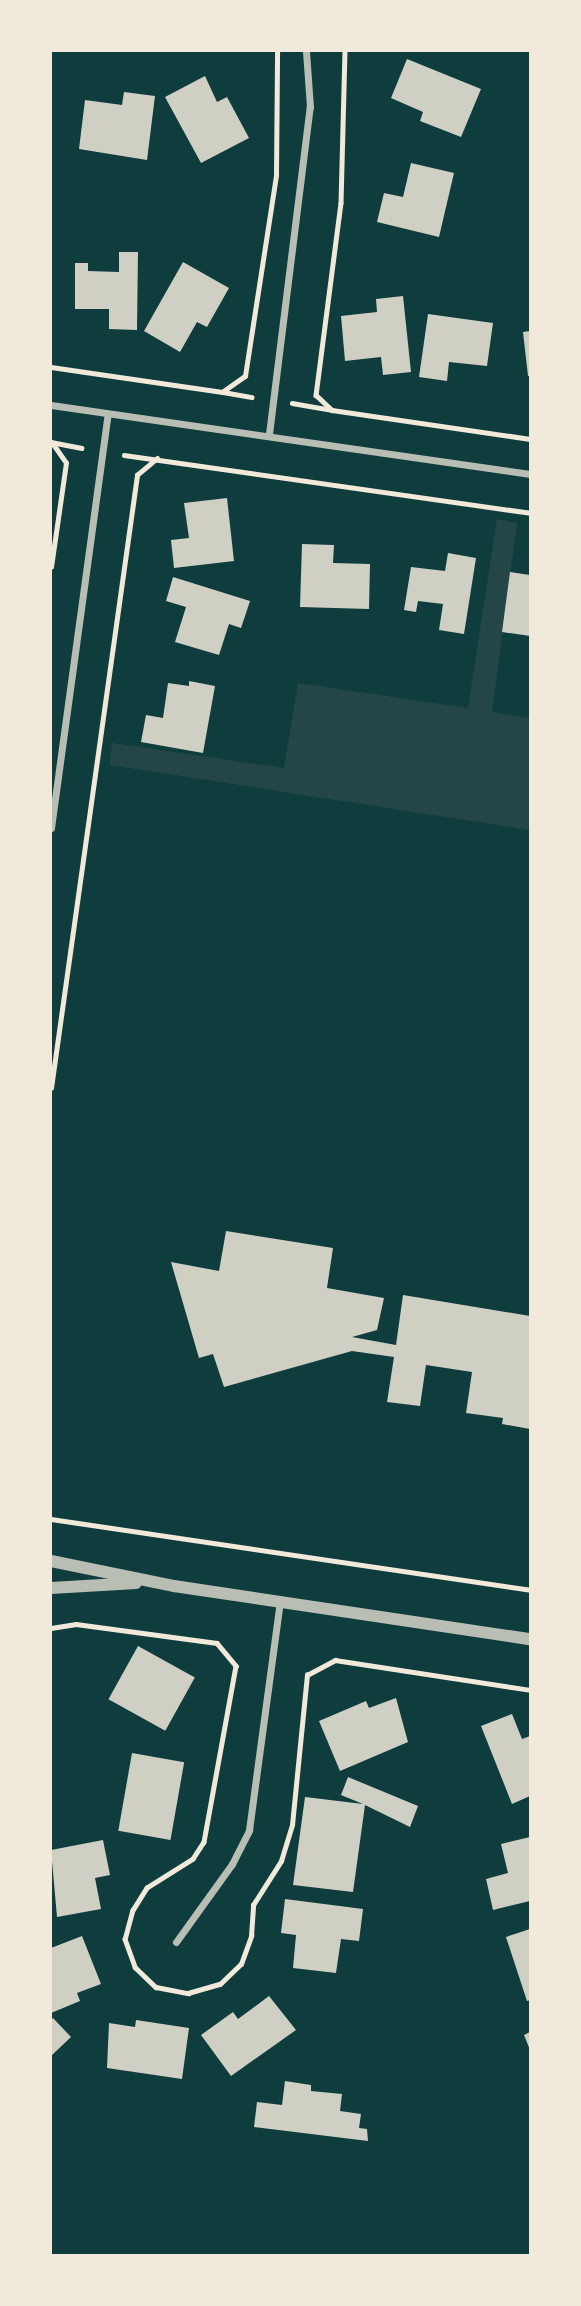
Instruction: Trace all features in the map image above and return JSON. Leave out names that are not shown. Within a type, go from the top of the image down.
[{"type":"street","points":[[269,434],[310,107],[306,51]]},
{"type":"street","points":[[51,405],[269,434],[530,474]]},
{"type":"street","points":[[51,828],[108,414]]},
{"type":"street","points":[[51,1561],[174,1586],[530,1639]]},
{"type":"street","points":[[51,1587],[126,1582],[174,1586]]},
{"type":"street","points":[[176,1942],[232,1864],[249,1829],[280,1602]]},
{"type":"path","points":[[51,367],[222,392],[245,376],[276,175],[280,95],[277,51]]},
{"type":"path","points":[[345,51],[341,203],[316,395],[332,410],[530,439]]},
{"type":"path","points":[[51,442],[104,453],[157,458],[530,513]]},
{"type":"path","points":[[51,442],[66,463],[51,567]]},
{"type":"path","points":[[51,1088],[136,475],[157,458]]},
{"type":"path","points":[[51,1519],[530,1590]]},
{"type":"shaded area","points":[[497,519],[517,523],[492,712],[530,718],[530,830],[110,765],[112,743],[284,768],[298,683],[468,708]]},
{"type":"building","points":[[407,59],[481,89],[461,137],[420,121],[423,112],[391,98]]},
{"type":"building","points":[[205,76],[217,102],[227,97],[249,138],[201,163],[165,97]]},
{"type":"building","points":[[124,92],[155,96],[147,160],[79,149],[85,100],[122,105]]},
{"type":"building","points":[[411,163],[454,173],[439,237],[377,222],[384,193],[403,197]]},
{"type":"building","points":[[119,252],[138,252],[137,330],[109,329],[109,309],[75,309],[75,263],[88,263],[88,271],[119,272]]},
{"type":"building","points":[[183,262],[229,288],[207,327],[197,322],[180,352],[144,331]]},
{"type":"building","points":[[403,296],[411,372],[383,375],[381,357],[345,361],[341,316],[377,312],[376,299]]},
{"type":"building","points":[[428,314],[493,323],[487,366],[449,362],[447,381],[419,377]]},
{"type":"building","points":[[530,331],[530,376],[528,376],[523,332]]},
{"type":"building","points":[[227,498],[234,561],[174,568],[171,540],[189,538],[184,503]]},
{"type":"building","points":[[302,544],[334,545],[333,563],[370,564],[369,609],[300,607]]},
{"type":"building","points":[[448,553],[476,558],[464,634],[439,630],[443,604],[418,601],[416,612],[404,610],[411,567],[445,571]]},
{"type":"building","points":[[510,572],[530,575],[530,636],[502,632]]},
{"type":"building","points":[[173,577],[250,601],[241,628],[229,624],[219,655],[175,642],[186,607],[166,601]]},
{"type":"building","points":[[189,681],[215,686],[203,753],[141,742],[146,715],[163,718],[168,683],[189,686]]},
{"type":"building","points":[[226,1231],[333,1248],[327,1288],[384,1298],[377,1330],[352,1337],[396,1345],[403,1295],[530,1316],[530,1429],[502,1424],[503,1418],[466,1413],[472,1372],[426,1365],[420,1406],[387,1402],[394,1357],[352,1351],[224,1387],[213,1354],[199,1358],[171,1262],[219,1271]]},
{"type":"building","points":[[138,1646],[195,1678],[165,1731],[108,1699]]},
{"type":"building","points":[[396,1698],[408,1742],[340,1771],[319,1721],[366,1701],[369,1708]]},
{"type":"building","points":[[512,1714],[522,1739],[530,1736],[530,1796],[512,1804],[481,1726]]},
{"type":"building","points":[[132,1753],[184,1762],[170,1840],[118,1831]]},
{"type":"building","points":[[348,1777],[418,1806],[410,1827],[365,1805],[353,1892],[293,1885],[305,1797],[363,1804],[341,1795]]},
{"type":"building","points":[[530,1837],[530,1901],[493,1910],[486,1879],[508,1873],[501,1844]]},
{"type":"building","points":[[103,1840],[110,1875],[95,1878],[101,1909],[57,1917],[51,1850]]},
{"type":"building","points":[[285,1899],[363,1909],[359,1941],[341,1939],[336,1973],[293,1968],[296,1935],[281,1933]]},
{"type":"building","points":[[530,1929],[530,2000],[527,2001],[506,1937]]},
{"type":"building","points":[[82,1936],[101,1984],[77,1993],[80,2001],[51,2013],[51,1948]]},
{"type":"building","points":[[269,1996],[296,2030],[231,2076],[201,2035],[233,2012],[238,2019]]},
{"type":"building","points":[[53,2018],[71,2037],[51,2056],[51,2020]]},
{"type":"building","points":[[136,2020],[189,2028],[182,2079],[107,2068],[109,2023],[135,2027]]},
{"type":"building","points":[[530,2032],[530,2050],[524,2035]]},
{"type":"building","points":[[285,2081],[311,2085],[311,2091],[342,2094],[340,2111],[361,2114],[359,2128],[367,2129],[368,2141],[254,2127],[257,2102],[282,2105]]}]
